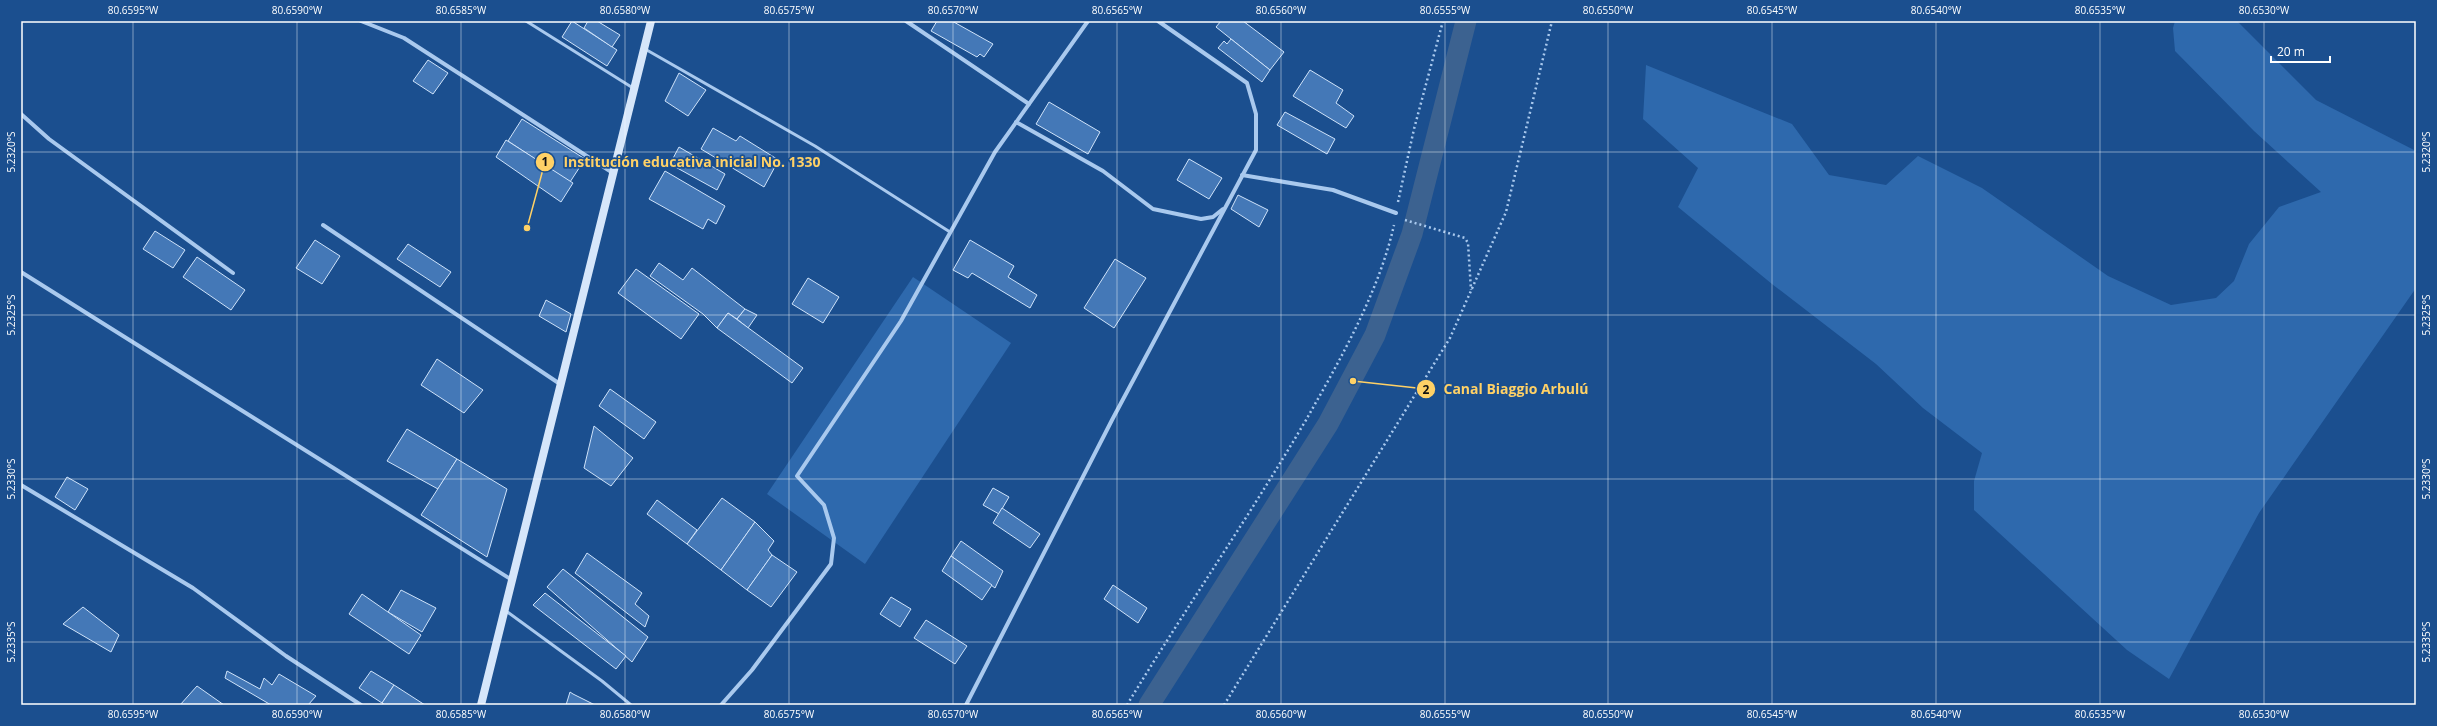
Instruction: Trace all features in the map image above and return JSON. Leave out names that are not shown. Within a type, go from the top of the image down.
[{"type":"main road","points":[[481,705],[651,21]]},
{"type":"street","points":[[362,21],[404,38],[613,173]]},
{"type":"street","points":[[906,21],[1029,104]]},
{"type":"street","points":[[721,705],[752,670],[832,564],[834,538],[824,505],[797,476],[901,321],[995,152],[1088,21]]},
{"type":"street","points":[[966,705],[1112,420],[1256,150],[1256,114],[1246,83],[1158,21]]},
{"type":"street","points":[[21,114],[49,139],[233,273]]},
{"type":"street","points":[[1016,122],[1103,171],[1153,209],[1201,219],[1213,217],[1225,208]]},
{"type":"street","points":[[1242,175],[1333,190],[1396,215]]},
{"type":"street","points":[[323,225],[561,384]]},
{"type":"street","points":[[21,272],[512,580]]},
{"type":"street","points":[[21,485],[193,588],[286,656],[361,705]]},
{"type":"lane","points":[[526,21],[634,88]]},
{"type":"lane","points":[[644,49],[815,146],[950,232]]},
{"type":"lane","points":[[505,610],[602,681],[631,705]]},
{"type":"path","points":[[1127,705],[1276,471],[1343,355],[1388,249],[1414,129],[1442,21]]},
{"type":"path","points":[[1224,705],[1450,338],[1506,212],[1552,21]]},
{"type":"path","points":[[1396,215],[1465,238],[1468,243],[1471,290]]},
{"type":"shaded area","points":[[2175,21],[2237,21],[2316,100],[2416,151],[2416,288],[2259,513],[2169,679],[2127,650],[1974,510],[1974,481],[1982,453],[1923,408],[1876,364],[1772,284],[1678,207],[1698,168],[1643,119],[1646,65],[1792,124],[1829,175],[1886,185],[1918,156],[1982,188],[2108,276],[2171,305],[2216,298],[2234,281],[2249,244],[2279,207],[2321,192],[2254,131],[2175,51],[2173,28]]},
{"type":"shaded area","points":[[913,277],[1011,343],[865,564],[767,494]]},
{"type":"building","points":[[572,21],[617,50],[607,66],[562,37]]},
{"type":"building","points":[[588,21],[597,21],[620,35],[612,47],[584,28]]},
{"type":"building","points":[[937,21],[952,21],[993,44],[984,57],[980,54],[977,57],[931,31]]},
{"type":"building","points":[[1221,21],[1243,21],[1284,52],[1270,70],[1216,27]]},
{"type":"building","points":[[1231,39],[1270,70],[1262,82],[1218,48],[1224,41],[1227,44]]},
{"type":"building","points":[[428,60],[448,73],[433,94],[413,81]]},
{"type":"building","points":[[1310,70],[1343,90],[1336,103],[1354,116],[1346,128],[1293,96]]},
{"type":"building","points":[[679,73],[706,90],[688,116],[665,101]]},
{"type":"building","points":[[1049,102],[1100,132],[1088,154],[1036,124]]},
{"type":"building","points":[[1285,112],[1335,139],[1327,154],[1277,125]]},
{"type":"building","points":[[522,119],[585,159],[570,182],[508,141]]},
{"type":"building","points":[[713,128],[736,141],[740,136],[777,159],[775,162],[777,163],[764,187],[701,149]]},
{"type":"building","points":[[506,140],[573,183],[561,202],[496,157]]},
{"type":"building","points":[[679,147],[725,174],[717,190],[670,164]]},
{"type":"building","points":[[1189,159],[1222,178],[1209,199],[1177,180]]},
{"type":"building","points":[[665,171],[725,206],[716,224],[708,219],[703,229],[649,199]]},
{"type":"building","points":[[1238,195],[1268,210],[1259,227],[1231,209]]},
{"type":"building","points":[[155,231],[185,250],[173,268],[143,249]]},
{"type":"building","points":[[315,240],[340,256],[322,284],[296,268]]},
{"type":"building","points":[[970,240],[1014,266],[1008,277],[1037,295],[1030,308],[972,273],[968,278],[953,270]]},
{"type":"building","points":[[408,244],[451,272],[440,287],[397,259]]},
{"type":"building","points":[[197,257],[245,290],[231,310],[183,277]]},
{"type":"building","points":[[1115,259],[1146,278],[1114,328],[1084,308]]},
{"type":"building","points":[[659,263],[683,280],[692,268],[745,309],[737,319],[728,313],[717,328],[703,314],[650,276]]},
{"type":"building","points":[[636,269],[699,314],[681,339],[618,293]]},
{"type":"building","points":[[808,278],[839,297],[823,323],[792,304]]},
{"type":"building","points":[[546,300],[571,314],[566,332],[539,316]]},
{"type":"building","points":[[745,309],[757,315],[748,328],[737,319]]},
{"type":"building","points":[[728,313],[803,368],[792,383],[717,328]]},
{"type":"building","points":[[437,359],[483,390],[464,413],[421,385]]},
{"type":"building","points":[[610,389],[656,422],[644,439],[599,406]]},
{"type":"building","points":[[594,426],[633,458],[611,486],[584,468]]},
{"type":"building","points":[[407,429],[457,459],[438,489],[387,461]]},
{"type":"building","points":[[457,459],[507,489],[487,557],[421,515]]},
{"type":"building","points":[[67,477],[88,489],[75,510],[55,497]]},
{"type":"building","points":[[993,488],[1009,497],[999,514],[983,505]]},
{"type":"building","points":[[722,498],[755,522],[721,570],[687,544]]},
{"type":"building","points":[[657,500],[697,530],[687,544],[647,514]]},
{"type":"building","points":[[1002,508],[1040,534],[1030,548],[993,523]]},
{"type":"building","points":[[755,522],[774,541],[768,550],[772,555],[747,590],[721,570]]},
{"type":"building","points":[[961,541],[1003,571],[995,588],[951,556]]},
{"type":"building","points":[[587,553],[642,593],[635,604],[649,616],[645,627],[575,573]]},
{"type":"building","points":[[772,555],[797,572],[771,607],[747,590]]},
{"type":"building","points":[[951,556],[992,585],[982,600],[942,571]]},
{"type":"building","points":[[563,569],[648,637],[632,662],[547,587]]},
{"type":"building","points":[[1113,585],[1147,608],[1138,623],[1104,599]]},
{"type":"building","points":[[401,590],[436,608],[422,632],[388,612]]},
{"type":"building","points":[[545,593],[626,656],[616,669],[533,605]]},
{"type":"building","points":[[362,594],[421,635],[409,654],[349,614]]},
{"type":"building","points":[[891,597],[911,609],[900,627],[880,614]]},
{"type":"building","points":[[83,607],[119,635],[111,652],[63,624]]},
{"type":"building","points":[[926,620],[967,646],[955,664],[914,638]]},
{"type":"building","points":[[227,671],[260,689],[264,678],[272,685],[279,674],[316,696],[308,705],[271,705],[225,678]]},
{"type":"building","points":[[371,671],[394,685],[382,703],[359,688]]},
{"type":"building","points":[[394,685],[425,705],[385,705],[382,703]]},
{"type":"building","points":[[197,686],[224,705],[180,705]]},
{"type":"building","points":[[570,692],[573,694],[595,705],[566,705]]},
{"type":"waterway","points":[[1149,705],[1328,424],[1375,335],[1412,234],[1466,21]]},
{"type":"place","name":"Institución educativa inicial No. 1330","points":[[527,228]]},
{"type":"place","name":"Canal Biaggio Arbulú","points":[[1353,381]]}]
